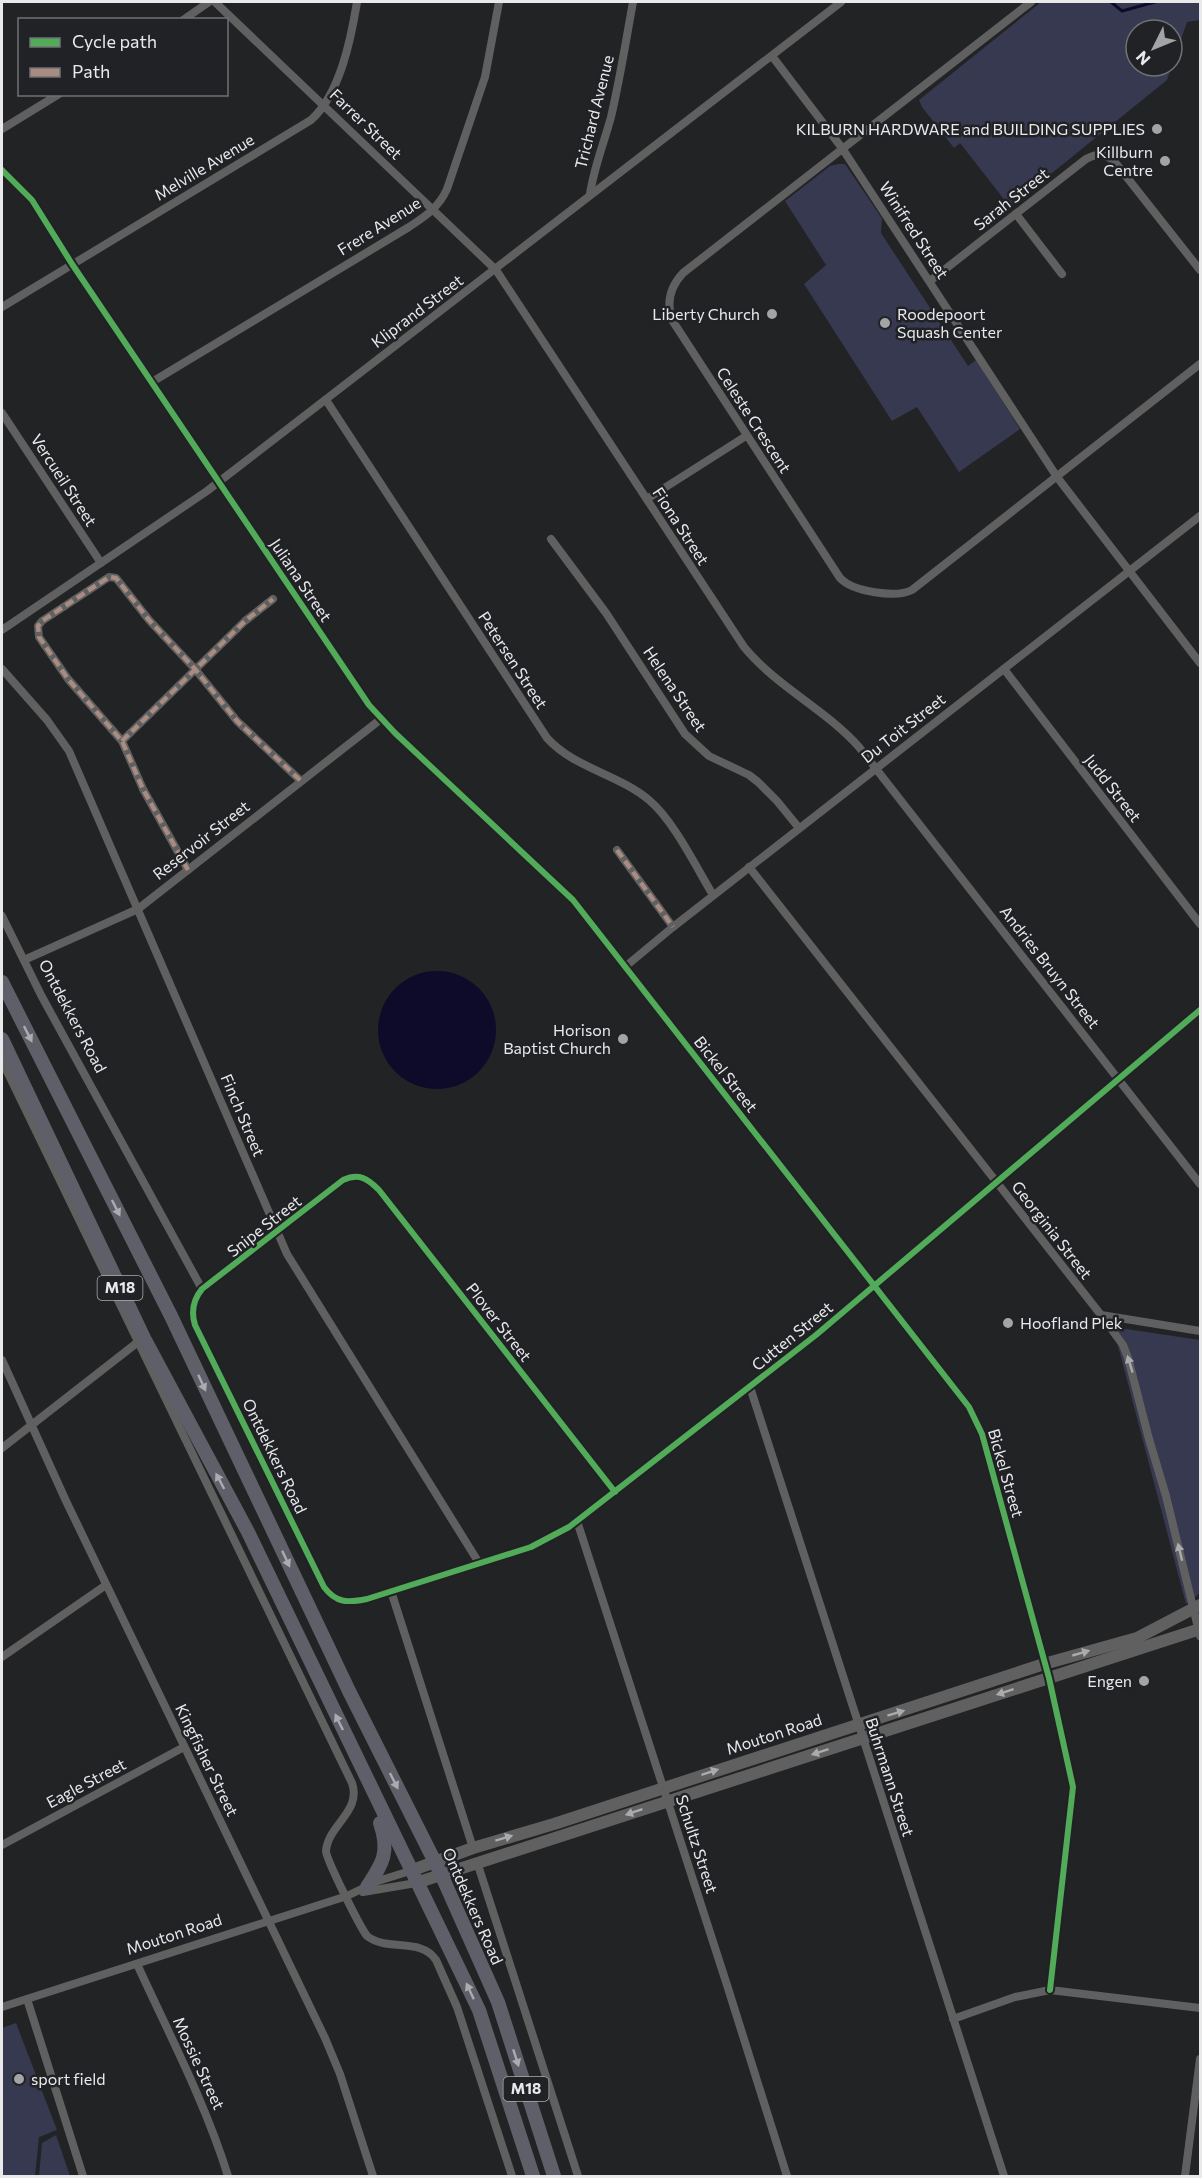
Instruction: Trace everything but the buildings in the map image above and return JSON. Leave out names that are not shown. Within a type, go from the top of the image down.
[{"type":"main road","name":"Ontdekkers Road","points":[[2,982],[171,1316],[349,1691],[438,1868],[498,2002],[554,2176]]},
{"type":"main road","name":"M18","points":[[2,1039],[144,1338],[248,1532],[479,2010],[533,2176]]},
{"type":"main road","name":"Mouton Road","points":[[413,1877],[438,1868],[473,1848],[1044,1664],[1137,1638],[1197,1607]]},
{"type":"main road","name":"Mouton Road","points":[[438,1868],[477,1862],[557,1839],[862,1738],[1200,1632]]},
{"type":"main road","points":[[361,1890],[382,1863],[386,1845],[365,1775]]},
{"type":"street","points":[[186,18],[209,2]]},
{"type":"street","name":"Farrer Street","points":[[215,2],[496,270]]},
{"type":"street","name":"Melville Avenue","points":[[2,307],[311,120],[325,105],[333,89],[346,50],[357,2]]},
{"type":"street","name":"Frere Avenue","points":[[152,382],[434,210],[442,201],[447,189],[485,77],[499,2]]},
{"type":"street","name":"Trichard Avenue","points":[[590,194],[594,170],[619,84],[633,2]]},
{"type":"street","name":"Kliprand Street","points":[[2,630],[219,482],[841,2]]},
{"type":"street","name":"Celeste Crescent","points":[[1031,2],[691,266],[672,287],[669,306],[672,320],[840,578],[851,586],[893,594],[912,590],[1200,364]]},
{"type":"street","name":"Winifred Street","points":[[772,56],[842,148],[1057,477],[1200,663]]},
{"type":"street","points":[[2,129],[56,96]]},
{"type":"street","name":"Sarah Street","points":[[930,281],[1086,159],[1099,154],[1107,155],[1114,161],[1200,270]]},
{"type":"street","name":"Juliana Street","points":[[2,170],[32,200],[72,264],[349,676],[381,719],[562,888],[626,966]]},
{"type":"street","points":[[1017,214],[1062,274]]},
{"type":"street","name":"Fiona Street","points":[[496,270],[727,624],[749,653],[765,670],[842,728],[877,768]]},
{"type":"street","name":"Petersen Street","points":[[326,400],[547,738],[562,753],[648,799],[679,839],[713,895]]},
{"type":"street","name":"Vercueil Street","points":[[2,413],[100,563]]},
{"type":"street","points":[[646,499],[746,436]]},
{"type":"street","name":"Du Toit Street","points":[[626,966],[713,895],[1200,516]]},
{"type":"street","name":"Helena Street","points":[[551,539],[606,613],[685,734],[709,756],[749,775],[758,782],[799,828]]},
{"type":"street","points":[[188,870],[143,789],[122,741],[68,679],[39,637],[38,626],[42,621],[109,576],[116,578],[149,620],[195,669],[237,721],[302,781]]},
{"type":"street","points":[[122,741],[245,621],[273,599]]},
{"type":"street","name":"Finch Street","points":[[2,669],[47,720],[69,751],[277,1232],[293,1264],[479,1563]]},
{"type":"street","name":"Judd Street","points":[[1004,669],[1200,924]]},
{"type":"street","name":"Reservoir Street","points":[[24,960],[138,909],[381,719]]},
{"type":"street","name":"Andries Bruyn Street","points":[[877,768],[1200,1184]]},
{"type":"street","points":[[617,850],[673,927]]},
{"type":"street","name":"Georginia Street","points":[[749,867],[1123,1345],[1197,1607],[1200,1632]]},
{"type":"street","name":"Ontdekkers Road","points":[[2,916],[41,995],[202,1289]]},
{"type":"street","name":"Bickel Street","points":[[626,966],[969,1407],[979,1426],[1049,1678],[1073,1787],[1050,1990]]},
{"type":"street","name":"Cutten Street","points":[[352,1602],[531,1547],[569,1527],[750,1387],[874,1287],[1200,1010]]},
{"type":"street","points":[[2,1061],[353,1786],[353,1802],[329,1841],[326,1851],[330,1864],[363,1931],[370,1939],[424,1949],[436,1960],[457,2007],[475,2058],[512,2176]]},
{"type":"street","name":"Snipe Street","points":[[194,1304],[202,1289],[344,1180],[356,1175]]},
{"type":"street","name":"Plover Street","points":[[356,1175],[369,1180],[379,1190],[615,1492]]},
{"type":"street","name":"Ontdekkers Road","points":[[194,1304],[192,1315],[195,1325],[324,1587],[338,1600],[352,1602]]},
{"type":"street","points":[[1101,1315],[1200,1331]]},
{"type":"street","points":[[2,1448],[138,1342]]},
{"type":"street","name":"Kingfisher Street","points":[[2,1360],[30,1426],[269,1920],[340,2074],[373,2176]]},
{"type":"street","name":"Buhrmann Street","points":[[750,1387],[1004,2176]]},
{"type":"street","name":"Schultz Street","points":[[577,1521],[787,2176]]},
{"type":"street","points":[[2,1657],[106,1585]]},
{"type":"street","name":"Ontdekkers Road","points":[[391,1591],[473,1848]]},
{"type":"street","name":"Eagle Street","points":[[2,1845],[184,1747]]},
{"type":"street","name":"Ontdekkers Road","points":[[477,1862],[578,2176]]},
{"type":"street","name":"Mouton Road","points":[[361,1890],[413,1877]]},
{"type":"street","name":"Mouton Road","points":[[2,2007],[361,1890],[413,1877]]},
{"type":"street","name":"Mossie Street","points":[[136,1964],[196,2089],[211,2124],[228,2176]]},
{"type":"street","points":[[953,2019],[1015,1997],[1050,1990],[1200,2008]]},
{"type":"street","points":[[27,1999],[83,2176]]},
{"type":"street","points":[[1185,2176],[1200,2059]]},
{"type":"shaded area","points":[[1041,2],[1200,2],[1200,20],[1187,22],[1184,31],[1184,18],[1124,18],[1124,78],[1168,78],[1167,80],[1010,207],[960,143],[954,148],[919,100]]},
{"type":"shaded area","name":"Roodepoort Squash Center","points":[[845,164],[879,214],[882,219],[881,233],[968,366],[976,360],[1020,429],[959,472],[917,407],[892,421],[804,284],[826,265],[785,201],[830,166]]},
{"type":"shaded area","points":[[437,971],[460,976],[479,988],[491,1007],[496,1030],[491,1053],[479,1072],[460,1084],[437,1089],[414,1084],[395,1072],[383,1053],[378,1030],[383,1007],[395,988],[414,976]]},
{"type":"shaded area","points":[[1113,1327],[1200,1340],[1200,1593],[1186,1604]]},
{"type":"shaded area","name":"sport field","points":[[16,2023],[57,2130],[39,2137],[35,2176],[2,2176],[2,2028]]},
{"type":"shaded area","points":[[56,2135],[70,2176],[39,2176],[42,2143]]},
{"type":"waterway","points":[[1111,2],[1122,11],[1155,2]]},
{"type":"marked path","points":[[188,870],[143,789],[122,741],[68,679],[39,637],[38,626],[42,621],[109,577],[116,578],[149,620],[195,669],[237,721],[301,781]]},
{"type":"marked path","points":[[122,741],[245,621],[273,599]]},
{"type":"marked path","points":[[617,850],[673,927]]},
{"type":"cycle path","points":[[2,170],[32,200],[72,264],[369,705],[395,733],[573,900],[969,1407],[982,1434],[1049,1678],[1073,1787],[1050,1990]]},
{"type":"cycle path","points":[[615,1492],[379,1190],[367,1180],[358,1177],[343,1180],[202,1289],[197,1297],[193,1311],[195,1325],[324,1587],[338,1599],[354,1601],[367,1599],[531,1547],[569,1527],[816,1335],[1200,1010]]},
{"type":"place","name":"KILBURN HARDWARE and BUILDING SUPPLIES","points":[[1157,129]]},
{"type":"place","name":"Killburn Centre","points":[[1165,161]]},
{"type":"place","name":"Liberty Church","points":[[772,314]]},
{"type":"place","name":"Roodepoort Squash Center","points":[[885,323]]},
{"type":"place","name":"Horison Baptist Church","points":[[623,1039]]},
{"type":"place","name":"Hoofland Plek","points":[[1008,1323]]},
{"type":"place","name":"Engen","points":[[1144,1681]]},
{"type":"place","name":"sport field","points":[[19,2079]]}]
